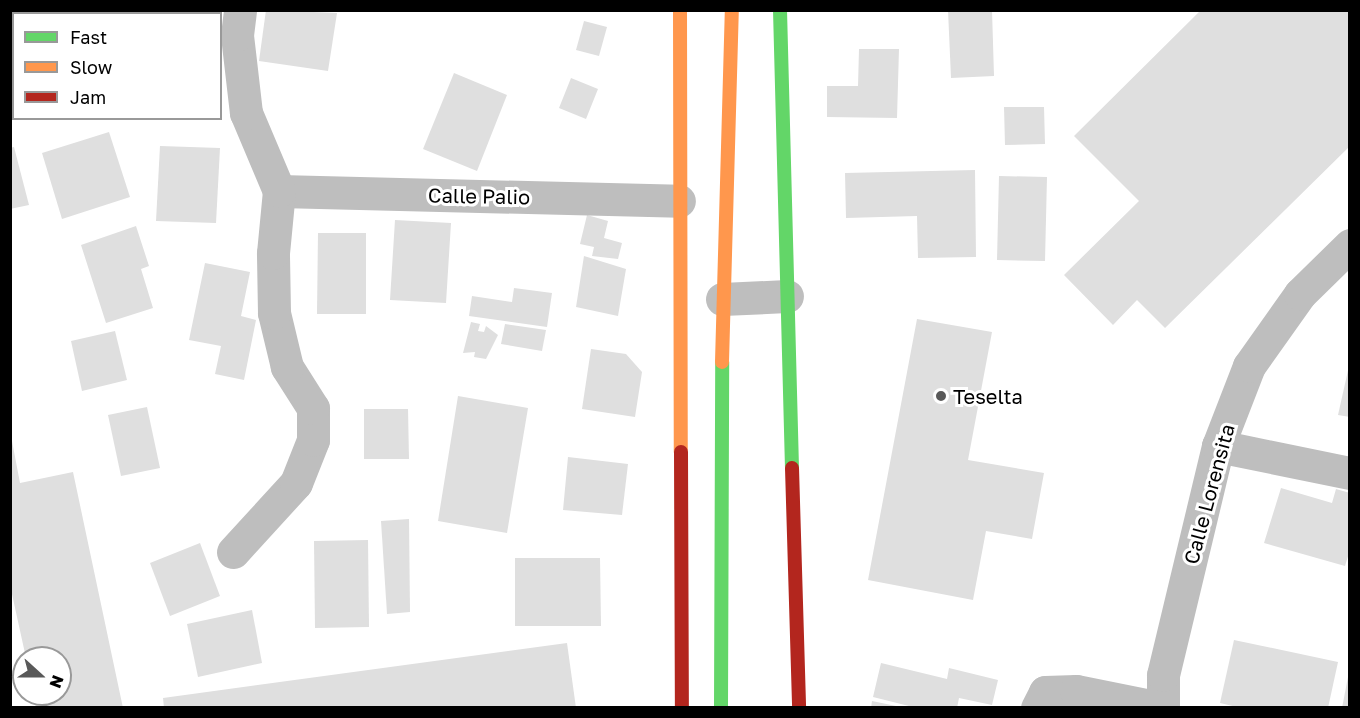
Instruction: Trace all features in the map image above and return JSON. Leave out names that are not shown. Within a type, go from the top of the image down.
[{"type":"street","points":[[233,552],[296,483],[313,440],[313,408],[287,367],[274,314],[273,253],[279,191],[246,113],[237,35],[240,10]]},
{"type":"street","points":[[680,10],[682,708]]},
{"type":"street","points":[[721,708],[722,299],[732,10]]},
{"type":"street","points":[[780,10],[799,708]]},
{"type":"street","name":"Calle Palio","points":[[279,191],[680,201]]},
{"type":"street","name":"Calle Lorensita","points":[[1162,708],[1162,675],[1218,446],[1249,366],[1300,294],[1350,245]]},
{"type":"street","points":[[722,299],[787,296]]},
{"type":"street","points":[[1218,446],[1350,472]]},
{"type":"street","points":[[1037,708],[1046,692],[1076,691],[1162,708]]},
{"type":"building","points":[[266,10],[337,13],[328,71],[259,61]]},
{"type":"building","points":[[948,10],[992,10],[994,76],[951,78]]},
{"type":"building","points":[[1201,10],[1350,10],[1350,146],[1165,328],[1137,300],[1113,325],[1064,275],[1139,201],[1074,136]]},
{"type":"building","points":[[584,21],[607,27],[599,56],[576,50]]},
{"type":"building","points":[[859,49],[899,49],[897,118],[827,117],[827,86],[858,86]]},
{"type":"building","points":[[454,73],[507,95],[477,171],[423,149]]},
{"type":"building","points":[[571,78],[598,89],[586,119],[559,108]]},
{"type":"building","points":[[1004,107],[1044,107],[1045,144],[1005,145]]},
{"type":"building","points":[[109,132],[130,197],[62,219],[42,153]]},
{"type":"building","points":[[160,146],[220,148],[216,223],[156,221]]},
{"type":"building","points":[[14,147],[29,205],[10,209],[10,148]]},
{"type":"building","points":[[975,170],[976,257],[918,258],[917,216],[846,218],[845,173]]},
{"type":"building","points":[[999,176],[1047,177],[1045,261],[997,260]]},
{"type":"building","points":[[587,215],[608,221],[604,238],[622,243],[618,259],[592,256],[594,247],[580,244]]},
{"type":"building","points":[[395,220],[451,223],[446,303],[390,300]]},
{"type":"building","points":[[136,226],[149,266],[141,269],[153,308],[106,323],[81,245]]},
{"type":"building","points":[[318,233],[366,233],[366,314],[317,314]]},
{"type":"building","points":[[584,256],[626,269],[618,316],[576,307]]},
{"type":"building","points":[[205,263],[250,272],[241,316],[256,320],[244,380],[215,374],[221,346],[189,340]]},
{"type":"building","points":[[514,288],[552,293],[547,327],[469,316],[472,296],[512,302]]},
{"type":"building","name":"Teselta","points":[[917,319],[992,332],[968,460],[1044,473],[1032,539],[986,531],[973,600],[868,580]]},
{"type":"building","points":[[471,322],[480,324],[478,331],[484,332],[486,326],[498,335],[486,359],[474,357],[475,352],[463,353]]},
{"type":"building","points":[[505,324],[546,330],[542,351],[501,344]]},
{"type":"building","points":[[115,331],[127,380],[82,391],[71,341]]},
{"type":"building","points":[[591,349],[626,354],[642,372],[635,417],[582,409]]},
{"type":"building","points":[[1350,366],[1350,417],[1338,415]]},
{"type":"building","points":[[458,396],[528,408],[507,533],[438,521]]},
{"type":"building","points":[[147,407],[160,468],[121,476],[108,415]]},
{"type":"building","points":[[364,409],[408,409],[409,459],[364,459]]},
{"type":"building","points":[[12,441],[20,483],[73,472],[123,708],[36,708],[36,706],[72,706],[72,646],[23,646],[10,585]]},
{"type":"building","points":[[568,457],[628,464],[622,515],[563,510]]},
{"type":"building","points":[[1281,488],[1332,503],[1336,489],[1350,493],[1350,550],[1345,566],[1264,543]]},
{"type":"building","points":[[409,519],[410,612],[387,614],[381,521]]},
{"type":"building","points":[[368,540],[369,627],[315,628],[314,541]]},
{"type":"building","points":[[200,543],[220,596],[170,616],[150,563]]},
{"type":"building","points":[[515,558],[600,558],[601,626],[515,626]]},
{"type":"building","points":[[252,610],[262,663],[198,677],[187,624]]},
{"type":"building","points":[[1234,640],[1338,662],[1328,708],[1241,708],[1220,703]]},
{"type":"building","points":[[567,643],[576,708],[164,708],[163,698]]},
{"type":"building","points":[[881,663],[947,679],[949,668],[998,680],[992,705],[959,698],[957,708],[917,708],[873,697]]},
{"type":"building","points":[[1348,677],[1350,708],[1342,708]]},
{"type":"building","points":[[872,701],[896,706],[896,708],[871,708]]},
{"type":"traffic: fast","points":[[780,10],[792,468]]},
{"type":"traffic: fast","points":[[721,708],[722,362]]},
{"type":"traffic: slow","points":[[680,10],[681,452]]},
{"type":"traffic: slow","points":[[722,362],[732,10]]},
{"type":"traffic: jam","points":[[681,452],[682,708]]},
{"type":"traffic: jam","points":[[792,468],[799,708]]},
{"type":"place","name":"Teselta","points":[[941,396]]}]
